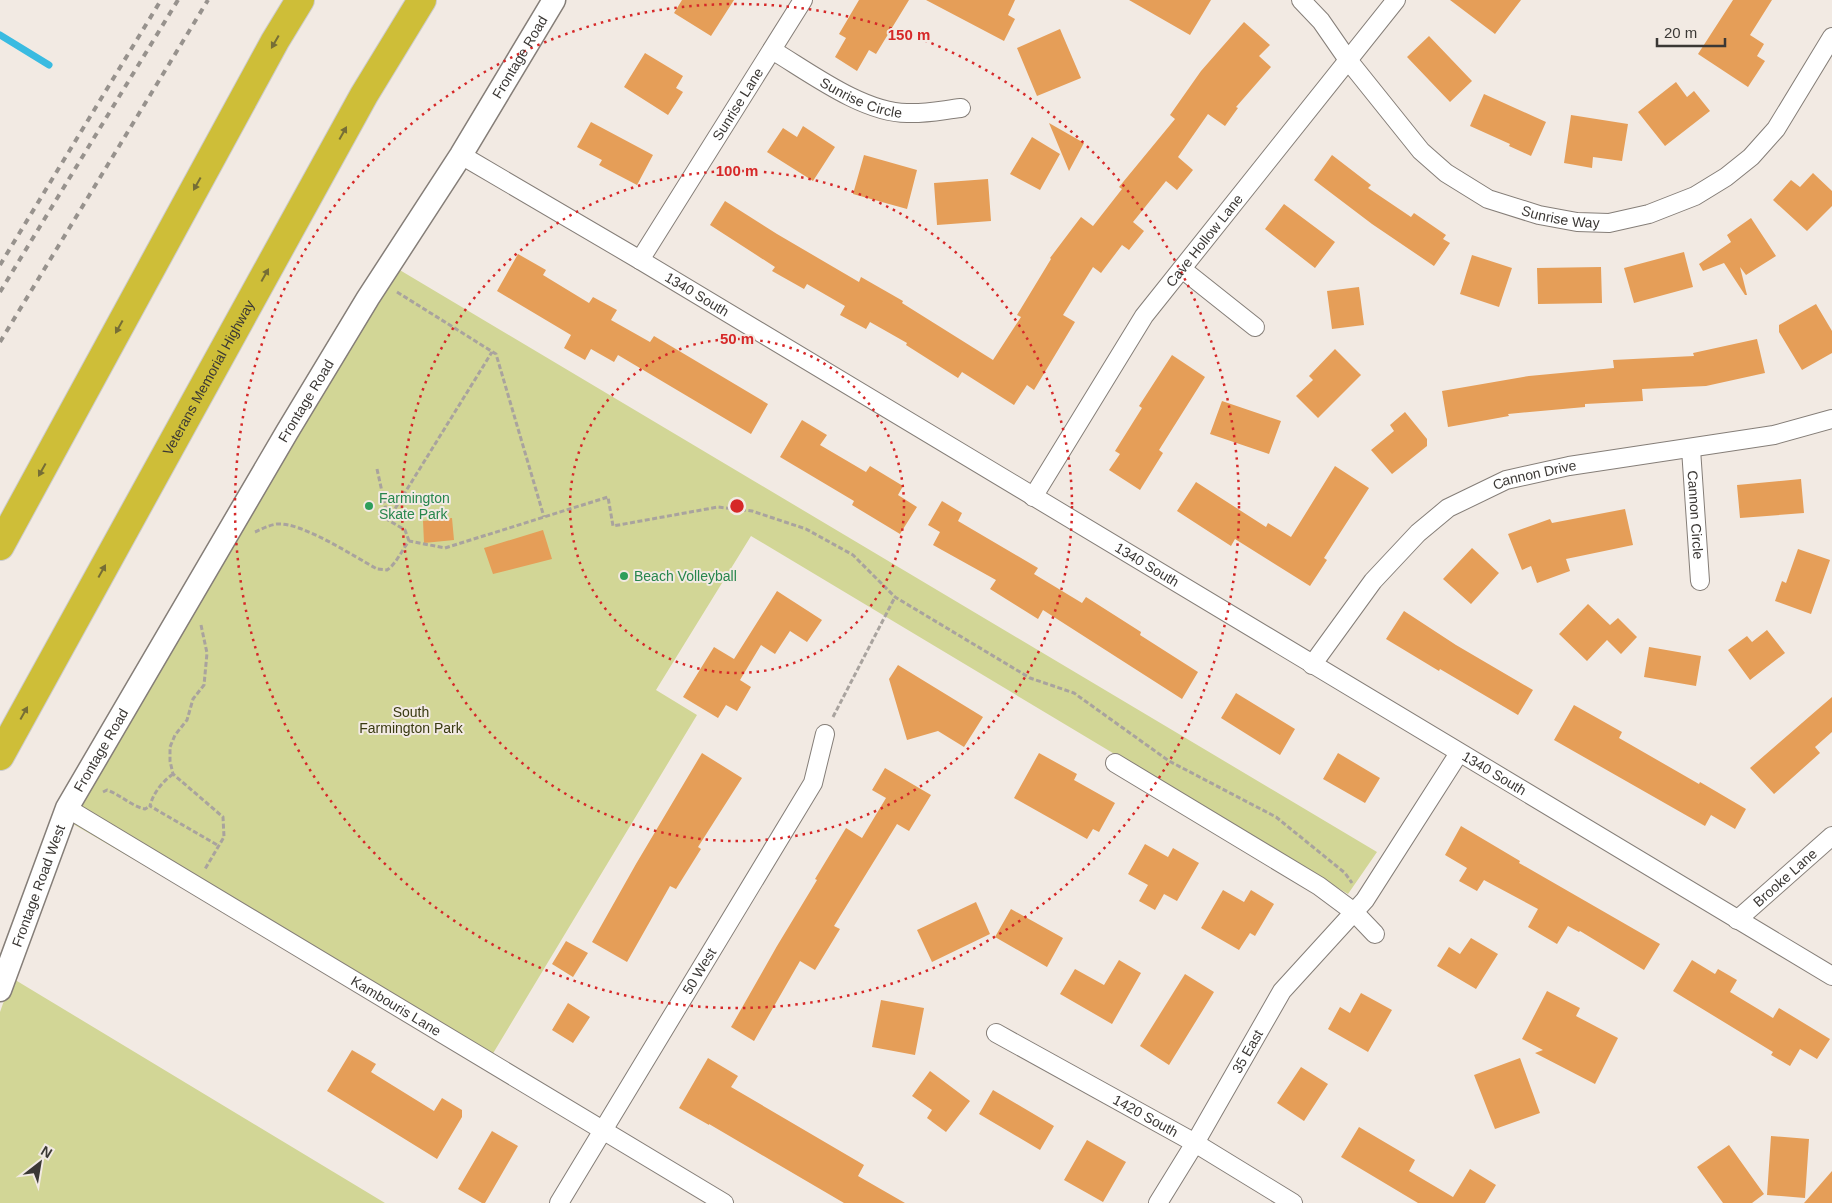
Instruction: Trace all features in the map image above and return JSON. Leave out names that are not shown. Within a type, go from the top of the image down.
[{"type":"highway","points":[[0,546],[275,41],[300,0]]},
{"type":"highway","name":"Veterans Memorial Highway","points":[[0,756],[364,95],[422,0]]},
{"type":"street","name":"Frontage Road","points":[[67,808],[234,520],[379,281],[461,154],[554,0]]},
{"type":"street","name":"Sunrise Lane","points":[[640,260],[803,0]]},
{"type":"street","name":"Sunrise Way","points":[[1301,0],[1321,21],[1348,60],[1421,151],[1446,173],[1488,199],[1539,215],[1577,222],[1609,223],[1649,214],[1695,196],[1726,177],[1751,157],[1776,129],[1832,37]]},
{"type":"street","name":"Cave Hollow Lane","points":[[1033,497],[1144,316],[1396,0]]},
{"type":"street","name":"Sunrise Circle","points":[[772,50],[852,98],[877,108],[906,114],[961,108]]},
{"type":"street","name":"1340 South","points":[[461,154],[1832,976]]},
{"type":"street","points":[[1182,269],[1255,327]]},
{"type":"street","name":"Cannon Drive","points":[[1312,665],[1373,582],[1418,533],[1448,508],[1506,480],[1569,466],[1774,435],[1832,419]]},
{"type":"street","name":"Cannon Circle","points":[[1691,448],[1700,581]]},
{"type":"street","name":"50 West","points":[[559,1203],[813,783],[825,734]]},
{"type":"street","name":"35 East","points":[[1158,1203],[1195,1143],[1282,991],[1359,906],[1459,753]]},
{"type":"street","points":[[1115,764],[1319,886],[1359,906],[1375,934]]},
{"type":"street","name":"Kambouris Lane","points":[[67,808],[724,1203]]},
{"type":"street","name":"Frontage Road West","points":[[0,990],[67,808]]},
{"type":"street","name":"Brooke Lane","points":[[1737,920],[1832,836]]},
{"type":"street","name":"1420 South","points":[[996,1033],[1195,1143],[1293,1203]]},
{"type":"path","points":[[379,281],[496,354],[544,517]]},
{"type":"path","points":[[388,520],[492,352]]},
{"type":"path","points":[[377,469],[388,520],[405,530],[409,541]]},
{"type":"path","points":[[409,541],[445,548],[608,497],[613,526],[718,507],[752,511],[806,529],[853,555],[895,597],[1030,678],[1074,693],[1169,761],[1276,817],[1345,873],[1359,906]]},
{"type":"path","points":[[234,520],[255,533],[266,527],[278,524],[291,526],[324,540],[377,569],[387,570],[393,566],[399,553],[409,541]]},
{"type":"path","points":[[825,734],[895,597]]},
{"type":"path","points":[[196,884],[224,838],[224,817],[173,774],[170,761],[170,747],[175,735],[187,720],[193,699],[204,685],[207,652],[200,626],[205,618]]},
{"type":"path","points":[[102,793],[107,790],[113,792],[137,807],[145,809],[150,806],[152,796],[166,778],[173,774]]},
{"type":"path","points":[[150,806],[219,846]]},
{"type":"green space","name":"South Farmington Park","points":[[398,269],[1377,852],[1348,894],[751,536],[656,690],[697,715],[486,1065],[68,821]]},
{"type":"green space","points":[[12,978],[385,1203],[0,1203],[0,1012]]},
{"type":"building","points":[[682,0],[734,0],[711,36],[674,13]]},
{"type":"building","points":[[859,0],[909,0],[876,54],[869,50],[857,71],[835,57],[846,38],[839,34]]},
{"type":"building","points":[[926,0],[1015,0],[1008,15],[1015,19],[1004,41]]},
{"type":"building","points":[[1129,0],[1211,0],[1190,35]]},
{"type":"building","points":[[1450,0],[1521,0],[1495,34]]},
{"type":"building","points":[[1733,0],[1772,0],[1750,35],[1764,44],[1757,56],[1765,61],[1748,87],[1698,54]]},
{"type":"building","points":[[1244,22],[1270,45],[1259,56],[1271,67],[1236,107],[1238,108],[1225,126],[1208,114],[1178,157],[1193,170],[1177,190],[1166,181],[1133,222],[1144,231],[1129,250],[1122,245],[1101,273],[1093,267],[1063,315],[1075,322],[1034,390],[1027,385],[1014,405],[962,372],[958,378],[906,345],[907,343],[870,322],[866,329],[840,315],[845,306],[807,284],[804,289],[772,271],[775,267],[710,225],[725,201],[859,282],[861,277],[903,301],[902,303],[993,360],[1021,317],[1017,315],[1050,258],[1081,217],[1093,226],[1122,189],[1119,187],[1175,119],[1170,115],[1201,71]]},
{"type":"building","points":[[1060,29],[1081,78],[1037,96],[1017,48]]},
{"type":"building","points":[[1429,36],[1472,81],[1450,102],[1407,57]]},
{"type":"building","points":[[645,53],[683,76],[676,88],[683,92],[668,115],[624,87]]},
{"type":"building","points":[[1676,82],[1687,97],[1694,91],[1710,111],[1665,146],[1638,112]]},
{"type":"building","points":[[1484,94],[1546,122],[1531,156],[1509,146],[1510,144],[1470,126]]},
{"type":"building","points":[[1571,115],[1628,124],[1622,161],[1593,157],[1592,168],[1564,163]]},
{"type":"building","points":[[591,122],[653,155],[637,185],[599,165],[602,160],[577,147]]},
{"type":"building","points":[[1049,123],[1084,143],[1069,171]]},
{"type":"building","points":[[803,126],[835,147],[813,181],[767,152],[783,128],[797,137]]},
{"type":"building","points":[[1032,137],[1060,154],[1040,190],[1010,174]]},
{"type":"building","points":[[864,155],[917,170],[907,209],[853,194]]},
{"type":"building","points":[[1332,155],[1371,185],[1368,188],[1411,217],[1414,213],[1446,235],[1443,239],[1450,243],[1434,266],[1372,224],[1314,180]]},
{"type":"building","points":[[1813,173],[1832,191],[1832,206],[1807,231],[1773,200],[1791,180],[1800,187]]},
{"type":"building","points":[[988,179],[991,221],[937,225],[934,183]]},
{"type":"building","points":[[1284,204],[1335,242],[1315,268],[1265,229]]},
{"type":"building","points":[[1751,218],[1776,256],[1746,275],[1740,267],[1747,295],[1745,295],[1724,263],[1703,271],[1699,264],[1731,242],[1727,235]]},
{"type":"building","points":[[1684,252],[1693,287],[1634,303],[1624,268]]},
{"type":"building","points":[[518,254],[546,270],[543,275],[589,303],[593,297],[617,310],[611,320],[650,342],[654,336],[768,404],[751,434],[618,355],[614,362],[591,349],[585,360],[564,348],[571,335],[497,291]]},
{"type":"building","points":[[1472,255],[1512,268],[1499,307],[1460,294]]},
{"type":"building","points":[[1601,267],[1602,303],[1538,304],[1537,268]]},
{"type":"building","points":[[1359,287],[1364,325],[1332,329],[1327,291]]},
{"type":"building","points":[[1816,304],[1832,331],[1832,353],[1802,370],[1779,332],[1779,325]]},
{"type":"building","points":[[1757,339],[1765,373],[1706,386],[1642,389],[1643,401],[1585,404],[1585,407],[1508,414],[1509,416],[1448,427],[1442,391],[1529,376],[1614,368],[1613,360],[1694,356],[1693,353]]},
{"type":"building","points":[[1335,349],[1361,375],[1318,418],[1296,396],[1313,380],[1309,376]]},
{"type":"building","points":[[1172,355],[1205,377],[1159,450],[1163,453],[1140,490],[1109,470],[1120,454],[1115,451],[1142,408],[1139,406]]},
{"type":"building","points":[[1222,401],[1281,421],[1269,454],[1210,434]]},
{"type":"building","points":[[1405,412],[1427,439],[1427,446],[1392,474],[1371,450],[1394,431],[1390,425]]},
{"type":"building","points":[[802,420],[827,435],[820,445],[866,472],[870,466],[903,486],[898,495],[917,507],[900,534],[852,505],[854,501],[780,457]]},
{"type":"building","points":[[1335,466],[1369,488],[1324,558],[1327,560],[1310,586],[1235,539],[1231,546],[1177,511],[1196,482],[1266,527],[1268,523],[1291,537]]},
{"type":"building","points":[[1801,479],[1804,513],[1740,518],[1737,485]]},
{"type":"building","points":[[942,501],[962,513],[958,521],[1038,568],[1034,574],[1082,603],[1086,597],[1141,632],[1140,635],[1198,672],[1182,699],[1043,610],[1038,619],[990,589],[996,580],[933,545],[940,532],[928,525]]},
{"type":"building","points":[[1625,509],[1633,545],[1566,559],[1570,571],[1537,583],[1531,566],[1522,570],[1508,534],[1550,519],[1552,523]]},
{"type":"building","points":[[452,518],[454,540],[424,543],[423,521]]},
{"type":"building","points":[[543,530],[552,559],[493,574],[484,548]]},
{"type":"building","points":[[1472,548],[1499,573],[1471,604],[1443,579]]},
{"type":"building","points":[[1798,549],[1830,560],[1811,614],[1775,601],[1782,581],[1786,583]]},
{"type":"building","points":[[777,591],[822,620],[807,642],[790,631],[775,654],[761,645],[740,680],[751,687],[737,711],[726,705],[718,718],[683,697],[714,647],[734,659]]},
{"type":"building","points":[[1588,604],[1610,625],[1618,618],[1637,637],[1621,654],[1607,640],[1587,661],[1559,634]]},
{"type":"building","points":[[1404,611],[1456,645],[1533,690],[1518,715],[1386,639]]},
{"type":"building","points":[[1767,630],[1785,653],[1750,680],[1728,650],[1747,636],[1752,642]]},
{"type":"building","points":[[1649,647],[1701,656],[1696,686],[1644,677]]},
{"type":"building","points":[[898,665],[983,717],[964,747],[938,731],[907,740],[889,679]]},
{"type":"building","points":[[1236,693],[1295,729],[1280,755],[1221,718]]},
{"type":"building","points":[[1832,697],[1832,732],[1815,747],[1820,753],[1774,794],[1750,768]]},
{"type":"building","points":[[1574,705],[1622,732],[1619,738],[1746,809],[1735,829],[1711,815],[1705,826],[1554,740]]},
{"type":"building","points":[[702,753],[742,778],[698,847],[701,849],[676,889],[670,886],[627,962],[592,942]]},
{"type":"building","points":[[1039,753],[1077,774],[1074,780],[1115,803],[1099,832],[1093,829],[1087,839],[1014,798]]},
{"type":"building","points":[[1338,753],[1380,778],[1365,803],[1323,779]]},
{"type":"building","points":[[885,768],[931,795],[909,831],[897,824],[834,926],[840,929],[815,970],[800,961],[754,1041],[731,1027],[846,828],[862,838],[886,798],[872,790]]},
{"type":"building","points":[[1461,826],[1520,861],[1519,863],[1660,944],[1644,970],[1580,931],[1568,926],[1557,944],[1528,927],[1538,909],[1484,880],[1477,891],[1459,881],[1467,868],[1445,855]]},
{"type":"building","points":[[1145,844],[1168,857],[1173,848],[1199,863],[1177,901],[1164,894],[1155,910],[1139,901],[1148,885],[1128,874]]},
{"type":"building","points":[[1223,890],[1244,902],[1251,890],[1274,904],[1255,936],[1250,933],[1239,950],[1201,928]]},
{"type":"building","points":[[976,902],[990,934],[932,962],[917,930]]},
{"type":"building","points":[[1011,909],[1063,938],[1047,967],[995,937]]},
{"type":"building","points":[[1471,938],[1498,954],[1476,989],[1437,966],[1449,947],[1460,954]]},
{"type":"building","points":[[566,941],[588,953],[573,977],[552,964]]},
{"type":"building","points":[[1119,960],[1141,973],[1112,1024],[1060,994],[1075,969],[1104,985]]},
{"type":"building","points":[[1692,960],[1715,974],[1718,969],[1737,980],[1730,992],[1773,1018],[1779,1008],[1830,1039],[1817,1059],[1800,1049],[1790,1066],[1771,1055],[1773,1052],[1673,991]]},
{"type":"building","points":[[1185,974],[1214,992],[1169,1065],[1140,1046]]},
{"type":"building","points":[[1547,991],[1580,1008],[1576,1016],[1618,1038],[1595,1084],[1535,1053],[1543,1050],[1522,1039]]},
{"type":"building","points":[[1361,993],[1392,1010],[1368,1052],[1328,1029],[1340,1007],[1350,1013]]},
{"type":"building","points":[[881,1000],[924,1008],[915,1055],[872,1047]]},
{"type":"building","points":[[568,1003],[590,1017],[573,1043],[552,1030]]},
{"type":"building","points":[[352,1050],[376,1064],[371,1072],[434,1111],[442,1098],[462,1110],[462,1117],[437,1159],[327,1091]]},
{"type":"building","points":[[708,1058],[738,1076],[731,1087],[864,1165],[858,1176],[905,1203],[844,1203],[679,1108]]},
{"type":"building","points":[[1520,1058],[1540,1113],[1495,1129],[1474,1075]]},
{"type":"building","points":[[1301,1067],[1328,1084],[1304,1121],[1277,1103]]},
{"type":"building","points":[[930,1071],[970,1101],[946,1132],[927,1118],[932,1110],[912,1096]]},
{"type":"building","points":[[993,1090],[1054,1126],[1040,1150],[979,1114]]},
{"type":"building","points":[[1359,1127],[1415,1160],[1409,1171],[1453,1197],[1470,1169],[1496,1185],[1485,1203],[1418,1203],[1341,1157]]},
{"type":"building","points":[[492,1131],[518,1146],[485,1203],[482,1203],[458,1189]]},
{"type":"building","points":[[1771,1136],[1809,1139],[1805,1198],[1767,1195]]},
{"type":"building","points":[[1087,1140],[1126,1162],[1103,1202],[1064,1180]]},
{"type":"building","points":[[1729,1145],[1764,1194],[1752,1203],[1723,1203],[1697,1167]]},
{"type":"building","points":[[1832,1171],[1832,1203],[1804,1203]]},
{"type":"waterway","points":[[0,35],[49,65]]},
{"type":"railway","points":[[0,265],[161,0]]},
{"type":"railway","points":[[0,292],[178,0]]},
{"type":"railway","points":[[0,342],[208,0]]},
{"type":"place","name":"Farmington Skate Park","points":[[369,506]]},
{"type":"place","name":"Beach Volleyball","points":[[624,576]]}]
